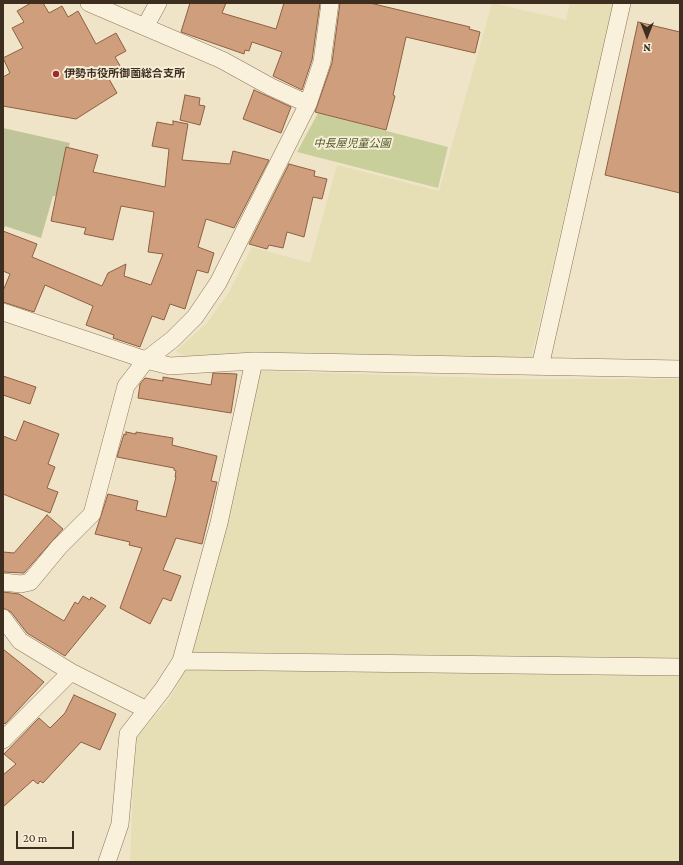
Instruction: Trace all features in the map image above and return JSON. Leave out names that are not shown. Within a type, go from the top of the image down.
[{"type":"street","points":[[89,3],[222,60],[271,87],[308,104]]},
{"type":"street","points":[[145,27],[158,3]]},
{"type":"street","points":[[3,582],[21,584],[30,582],[59,547],[92,514],[126,386],[146,360],[173,339],[195,317],[218,283],[308,104],[322,62],[330,3]]},
{"type":"street","points":[[540,367],[622,3]]},
{"type":"street","points":[[3,313],[146,360],[170,366],[254,361],[680,369]]},
{"type":"street","points":[[107,862],[120,824],[128,734],[163,689],[181,661],[219,523],[254,361]]},
{"type":"street","points":[[3,618],[20,641],[71,672],[147,710]]},
{"type":"street","points":[[181,661],[680,667]]},
{"type":"street","points":[[3,740],[71,672]]},
{"type":"shaded area","points":[[492,3],[566,20],[570,3],[614,3],[531,358],[186,357],[176,351],[207,323],[229,292],[252,247],[310,263],[337,165],[439,191]]},
{"type":"shaded area","points":[[260,371],[521,379],[680,379],[680,862],[130,862],[135,739],[169,700],[184,672]]},
{"type":"green space","name":"中長屋児童公園","points":[[318,113],[448,147],[438,188],[297,152]]},
{"type":"green space","points":[[3,128],[70,143],[56,196],[53,196],[41,238],[5,226],[3,232]]},
{"type":"building","points":[[31,3],[43,3],[49,13],[62,6],[68,17],[78,11],[96,44],[116,33],[126,51],[115,57],[123,71],[109,79],[117,93],[76,119],[3,106],[3,77],[10,73],[3,58],[23,48],[12,28],[24,22],[17,11]]},
{"type":"building","points":[[190,3],[226,3],[222,13],[276,29],[284,3],[320,3],[312,60],[302,90],[273,76],[282,52],[252,42],[249,51],[245,50],[244,54],[181,32]]},
{"type":"building","points":[[340,3],[370,3],[470,27],[469,29],[480,32],[475,53],[406,37],[393,95],[395,96],[386,130],[315,112],[332,63]]},
{"type":"building","points":[[638,22],[680,32],[680,193],[605,175]]},
{"type":"building","points":[[254,90],[291,107],[281,133],[243,119]]},
{"type":"building","points":[[185,95],[200,98],[199,105],[205,106],[200,125],[180,120]]},
{"type":"building","points":[[173,121],[188,124],[182,160],[230,164],[233,151],[269,160],[234,228],[206,219],[198,247],[214,253],[208,273],[197,270],[185,309],[170,304],[164,320],[152,316],[140,347],[113,338],[114,335],[86,325],[93,306],[45,285],[34,312],[3,302],[3,291],[10,274],[3,271],[3,231],[37,244],[32,257],[102,286],[108,273],[126,264],[124,276],[151,285],[163,254],[148,252],[154,212],[121,206],[113,240],[84,234],[86,228],[51,221],[66,147],[98,155],[93,172],[165,187],[169,149],[152,146],[157,122],[173,125]]},
{"type":"building","points":[[289,164],[315,171],[314,176],[327,179],[322,199],[313,197],[304,237],[287,232],[283,248],[269,245],[267,249],[249,244]]},
{"type":"building","points":[[213,373],[237,374],[231,413],[138,398],[140,384],[145,378],[163,381],[163,377],[211,385]]},
{"type":"building","points":[[3,376],[36,387],[30,404],[3,395]]},
{"type":"building","points":[[24,421],[59,434],[48,464],[55,467],[47,488],[58,492],[50,513],[3,494],[3,436],[16,441]]},
{"type":"building","points":[[126,432],[136,434],[136,432],[173,438],[172,445],[217,456],[211,481],[217,482],[202,544],[176,538],[163,570],[181,576],[171,601],[163,598],[150,624],[120,608],[142,548],[129,545],[130,542],[95,534],[108,494],[138,501],[136,510],[166,517],[176,477],[176,471],[174,468],[117,457],[124,434],[126,435]]},
{"type":"building","points":[[47,515],[63,529],[24,573],[3,572],[3,552],[14,553]]},
{"type":"building","points":[[3,592],[19,594],[64,621],[75,602],[78,604],[83,596],[90,600],[91,597],[106,606],[65,656],[27,633],[11,612],[3,608]]},
{"type":"building","points":[[3,649],[44,682],[5,724],[3,722]]},
{"type":"building","points":[[74,695],[116,714],[100,750],[81,742],[43,783],[40,781],[38,784],[33,780],[3,807],[3,775],[16,764],[4,754],[39,718],[50,728],[65,713]]},
{"type":"place","name":"伊勢市役所御薗総合支所","points":[[56,74]]}]
